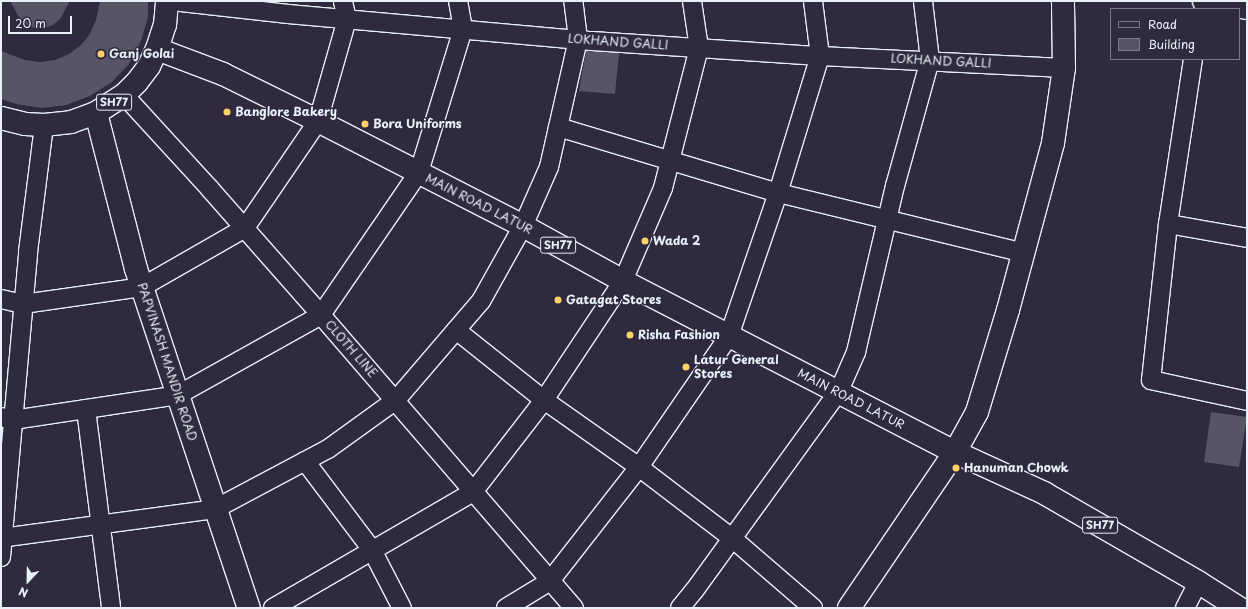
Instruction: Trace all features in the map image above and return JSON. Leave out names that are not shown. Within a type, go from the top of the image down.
[{"type":"main road","name":"SH77","points":[[1,118],[25,124],[44,125],[71,122],[96,113],[124,95],[145,72],[157,49],[165,25],[167,1]]},
{"type":"main road","points":[[849,608],[954,452],[977,412],[1024,253],[1053,144],[1064,68],[1063,1]]},
{"type":"main road","name":"MAIN ROAD LATUR","points":[[157,49],[223,74],[318,121],[523,226],[623,281],[839,391],[954,452],[1044,493],[1198,582],[1239,608]]},
{"type":"main road","name":"PAPVINASH MANDIR ROAD","points":[[96,113],[142,287],[215,510],[249,608]]},
{"type":"street","name":"LOKHAND GALLI","points":[[172,1],[347,19],[578,39],[820,56],[930,60],[1064,68]]},
{"type":"street","points":[[1,299],[23,304],[142,287],[244,228],[318,121],[347,19],[343,1]]},
{"type":"street","points":[[7,418],[86,409],[178,395],[321,315],[419,172],[463,29],[458,1]]},
{"type":"street","points":[[2,538],[215,510],[328,449],[396,400],[481,301],[523,226],[549,167],[578,39],[573,1]]},
{"type":"street","points":[[273,608],[473,492],[544,400],[623,281],[663,188],[699,48],[692,1]]},
{"type":"street","points":[[506,608],[550,581],[638,467],[729,336],[778,193],[820,56],[813,1]]},
{"type":"street","points":[[680,608],[694,591],[839,391],[856,352],[887,219],[930,60],[923,1]]},
{"type":"street","points":[[1202,4],[1232,8]]},
{"type":"street","points":[[1194,60],[1168,224],[1151,380],[1247,401]]},
{"type":"street","name":"CLOTH LINE","points":[[124,95],[396,400],[473,492],[574,608]]},
{"type":"street","points":[[1,557],[7,418],[23,304],[44,125]]},
{"type":"street","points":[[558,127],[778,193],[1024,253]]},
{"type":"street","points":[[1168,224],[1247,238]]},
{"type":"street","points":[[456,330],[544,400],[638,467],[732,538],[813,608]]},
{"type":"street","points":[[86,409],[111,608]]},
{"type":"street","points":[[305,461],[372,550],[402,608]]},
{"type":"street","points":[[1185,608],[1198,582]]},
{"type":"building","points":[[10,1],[70,1],[60,19],[53,25],[44,28],[35,28],[27,25],[20,19]]},
{"type":"building","name":"Ganj Golai","points":[[100,1],[148,1],[148,17],[141,41],[129,64],[112,82],[90,96],[66,105],[41,108],[16,104],[1,99],[1,51],[25,60],[40,62],[55,60],[69,54],[81,45],[90,34],[96,20]]},
{"type":"building","points":[[586,51],[619,53],[615,94],[579,91]]},
{"type":"building","points":[[1211,412],[1247,417],[1239,467],[1204,462]]},
{"type":"place","name":"Ganj Golai","points":[[101,54]]},
{"type":"place","name":"Banglore Bakery","points":[[227,112]]},
{"type":"place","name":"Bora Uniforms","points":[[365,124]]},
{"type":"place","name":"Wada 2","points":[[645,241]]},
{"type":"place","name":"Gatagat Stores","points":[[558,300]]},
{"type":"place","name":"Risha Fashion","points":[[630,335]]},
{"type":"place","name":"Latur General Stores","points":[[686,367]]},
{"type":"place","name":"Hanuman Chowk","points":[[956,468]]}]
